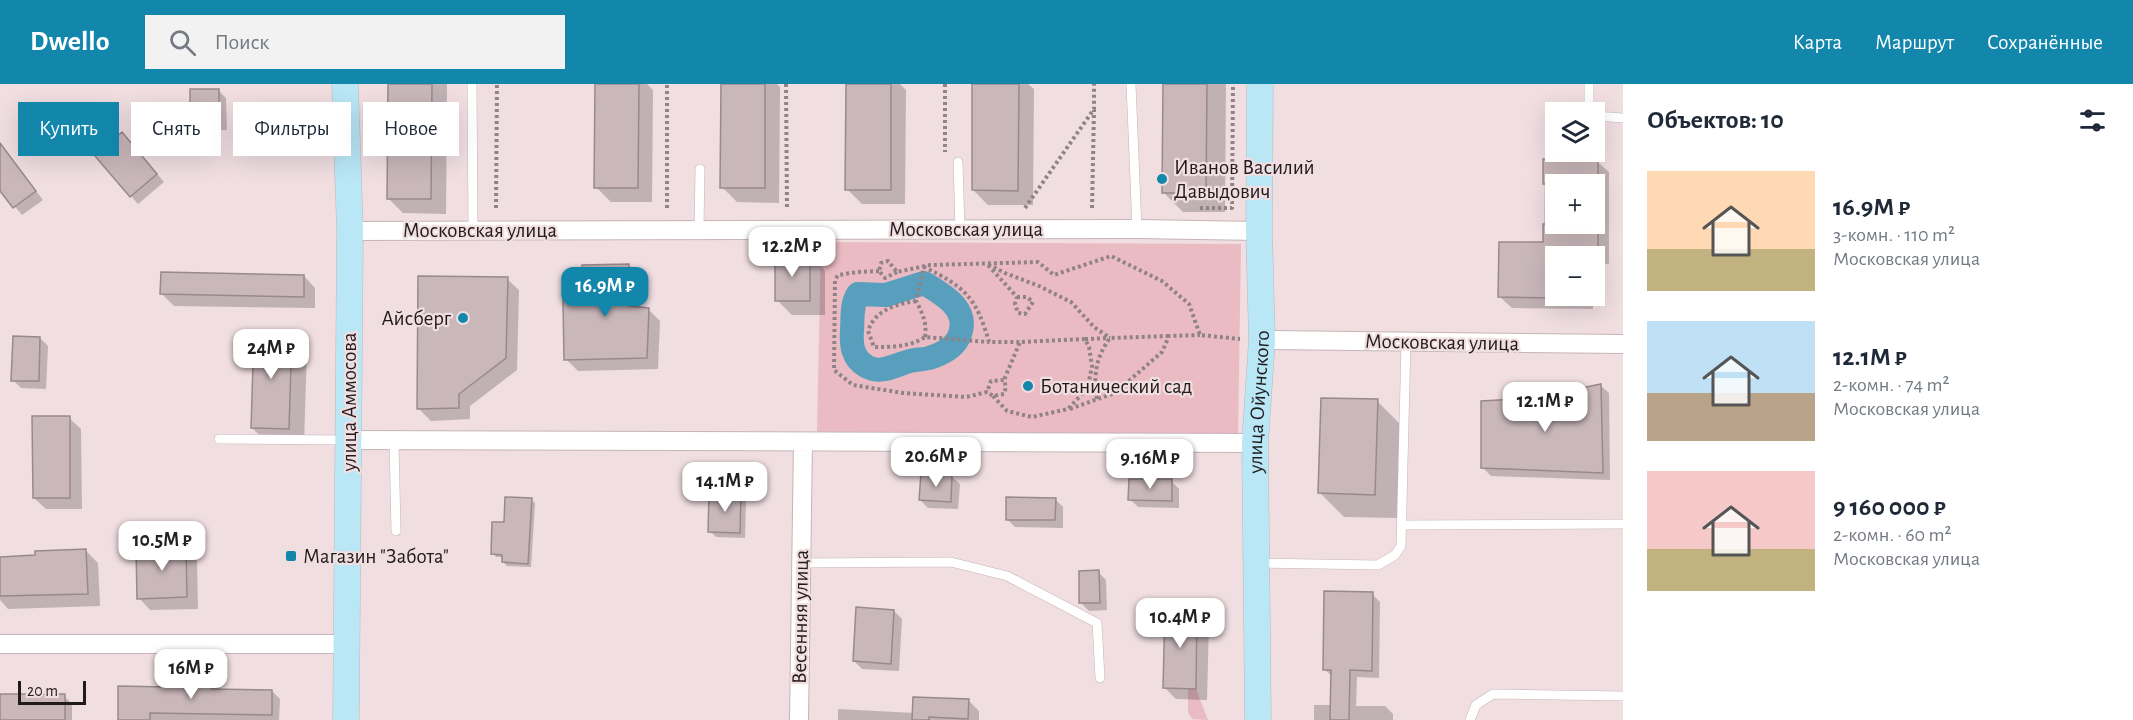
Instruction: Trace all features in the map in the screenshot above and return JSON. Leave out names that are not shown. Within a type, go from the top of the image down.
[{"type":"main road","name":"улица Аммосова","points":[[345,84],[350,231],[346,720]]},
{"type":"main road","name":"улица Ойунского","points":[[1258,720],[1255,443],[1262,340],[1259,231],[1260,84]]},
{"type":"street","name":"Московская улица","points":[[350,231],[699,229],[1259,231]]},
{"type":"street","name":"Московская улица","points":[[1262,340],[1623,344]]},
{"type":"street","points":[[349,440],[1255,443]]},
{"type":"street","name":"Весенняя улица","points":[[799,720],[803,441]]},
{"type":"street","points":[[0,644],[347,644]]},
{"type":"lane","points":[[472,84],[474,231]]},
{"type":"lane","points":[[1131,84],[1137,229]]},
{"type":"lane","points":[[1589,84],[1589,102]]},
{"type":"lane","points":[[1605,117],[1623,118]]},
{"type":"lane","points":[[958,162],[960,229]]},
{"type":"lane","points":[[699,229],[700,169]]},
{"type":"lane","points":[[1256,563],[1378,565],[1395,555],[1401,546],[1406,342]]},
{"type":"lane","points":[[219,439],[349,440]]},
{"type":"lane","points":[[394,440],[396,531]]},
{"type":"lane","points":[[1402,525],[1623,524]]},
{"type":"lane","points":[[801,563],[951,562],[1007,576],[1097,622],[1100,678]]},
{"type":"lane","points":[[1470,720],[1476,705],[1493,694],[1623,696]]},
{"type":"path","points":[[497,84],[495,208],[507,208]]},
{"type":"path","points":[[667,84],[667,208]]},
{"type":"path","points":[[786,84],[787,208]]},
{"type":"path","points":[[945,84],[945,163]]},
{"type":"path","points":[[1092,208],[1094,84]]},
{"type":"path","points":[[1196,208],[1232,208],[1233,84]]},
{"type":"path","points":[[1025,208],[1094,109]]},
{"type":"path","points":[[656,208],[699,208]]},
{"type":"path","points":[[776,208],[798,208]]},
{"type":"path","points":[[1014,208],[1037,208]]},
{"type":"path","points":[[1081,208],[1137,208]]},
{"type":"path","points":[[879,271],[885,278],[897,272],[924,267],[1038,262],[1054,275],[1111,256],[1162,281],[1190,304],[1200,335]]},
{"type":"path","points":[[879,271],[881,263],[888,261],[897,272]]},
{"type":"path","points":[[987,264],[1017,297],[1027,297],[1033,302],[1025,314],[1018,313],[1015,304],[1017,297]]},
{"type":"path","points":[[987,264],[1040,286],[1071,302],[1094,327],[1110,338]]},
{"type":"path","points":[[924,267],[916,302],[923,315],[926,327],[925,337]]},
{"type":"path","points":[[924,267],[956,283],[969,296],[982,318],[989,342]]},
{"type":"path","points":[[879,271],[838,275],[835,280],[834,370],[853,385],[903,393],[966,397],[987,392],[1007,411],[1032,417],[1068,410],[1115,393],[1162,352],[1169,336]]},
{"type":"path","points":[[916,302],[887,309],[872,319],[868,331],[874,347],[917,343],[925,337],[1020,342],[1200,335],[1262,340]]},
{"type":"path","points":[[1097,399],[1094,382],[1098,359],[1110,338]]},
{"type":"path","points":[[1068,410],[1082,394],[1089,381],[1092,366],[1089,347],[1085,339]]},
{"type":"path","points":[[993,396],[1004,394],[1006,387],[1004,380],[1020,342]]},
{"type":"path","points":[[987,392],[991,381],[1004,380]]},
{"type":"shaded area","name":"Ботанический сад","points":[[821,242],[1241,244],[1238,437],[817,433]]},
{"type":"shaded area","points":[[1188,689],[1196,689],[1208,720],[1192,719],[1188,712]]},
{"type":"building","points":[[388,84],[432,84],[432,102],[388,102]]},
{"type":"building","points":[[595,84],[639,84],[638,188],[594,188]]},
{"type":"building","points":[[721,84],[765,84],[765,188],[720,188]]},
{"type":"building","points":[[846,84],[891,84],[891,190],[845,190]]},
{"type":"building","points":[[972,84],[1019,84],[1018,191],[972,190]]},
{"type":"building","points":[[1163,84],[1207,84],[1206,193],[1162,193]]},
{"type":"building","points":[[190,89],[219,89],[219,102],[190,102]]},
{"type":"building","points":[[122,132],[131,143],[131,156],[142,156],[157,174],[130,197],[95,156],[119,156],[119,135]]},
{"type":"building","points":[[0,143],[36,191],[13,208],[0,191]]},
{"type":"building","points":[[387,156],[431,156],[431,199],[387,199]]},
{"type":"building","points":[[1543,159],[1545,162],[1598,162],[1598,174],[1545,174],[1545,184],[1543,184]]},
{"type":"building","points":[[1543,224],[1545,224],[1545,234],[1598,234],[1598,246],[1545,246],[1545,298],[1498,297],[1499,242],[1543,242]]},
{"type":"building","points":[[775,254],[810,254],[810,301],[775,301]]},
{"type":"building","points":[[629,264],[629,306],[649,308],[647,358],[564,360],[563,300],[583,296],[582,265]]},
{"type":"building","points":[[161,272],[304,275],[304,297],[160,294]]},
{"type":"building","name":"Айсберг","points":[[418,276],[508,277],[506,358],[459,394],[459,408],[417,409]]},
{"type":"building","points":[[254,331],[292,332],[289,429],[251,428]]},
{"type":"building","points":[[13,336],[40,337],[39,381],[11,381]]},
{"type":"building","points":[[1601,384],[1603,473],[1481,468],[1481,401],[1533,398]]},
{"type":"building","points":[[1321,398],[1378,399],[1375,495],[1318,493]]},
{"type":"building","points":[[32,416],[70,416],[70,498],[33,498]]},
{"type":"building","points":[[921,473],[952,475],[951,502],[919,500]]},
{"type":"building","points":[[1129,479],[1172,479],[1172,501],[1128,500]]},
{"type":"building","points":[[709,493],[741,494],[740,533],[708,532]]},
{"type":"building","points":[[505,497],[532,498],[528,564],[502,562],[502,555],[491,554],[492,522],[504,522]]},
{"type":"building","points":[[1006,497],[1056,498],[1055,520],[1006,520]]},
{"type":"building","points":[[186,546],[187,597],[137,599],[136,548]]},
{"type":"building","points":[[86,549],[88,594],[0,596],[0,557],[35,555],[35,551]]},
{"type":"building","points":[[1099,570],[1100,603],[1079,603],[1079,571]]},
{"type":"building","points":[[1324,591],[1373,592],[1372,671],[1350,670],[1349,720],[1330,720],[1331,670],[1323,670]]},
{"type":"building","points":[[856,607],[894,610],[891,664],[853,661]]},
{"type":"building","points":[[1165,608],[1197,609],[1196,689],[1163,688]]},
{"type":"building","points":[[170,675],[212,676],[212,689],[272,690],[272,715],[150,713],[150,720],[118,720],[118,686],[170,687]]},
{"type":"building","points":[[0,694],[65,694],[65,720],[0,720]]},
{"type":"building","points":[[913,697],[969,699],[968,719],[929,717],[929,720],[912,720]]},
{"type":"waterway","points":[[924,283],[946,297],[958,310],[962,325],[956,342],[927,359],[910,361],[888,368],[871,369],[861,363],[853,350],[852,340],[853,307],[858,294],[886,295],[924,283]]},
{"type":"place","name":"Иванов Василий Давыдович","points":[[1162,179]]},
{"type":"place","name":"Айсберг","points":[[463,318]]},
{"type":"place","name":"Ботанический сад","points":[[1028,386]]},
{"type":"place","name":"Магазин \"Забота\"","points":[[291,556]]}]
